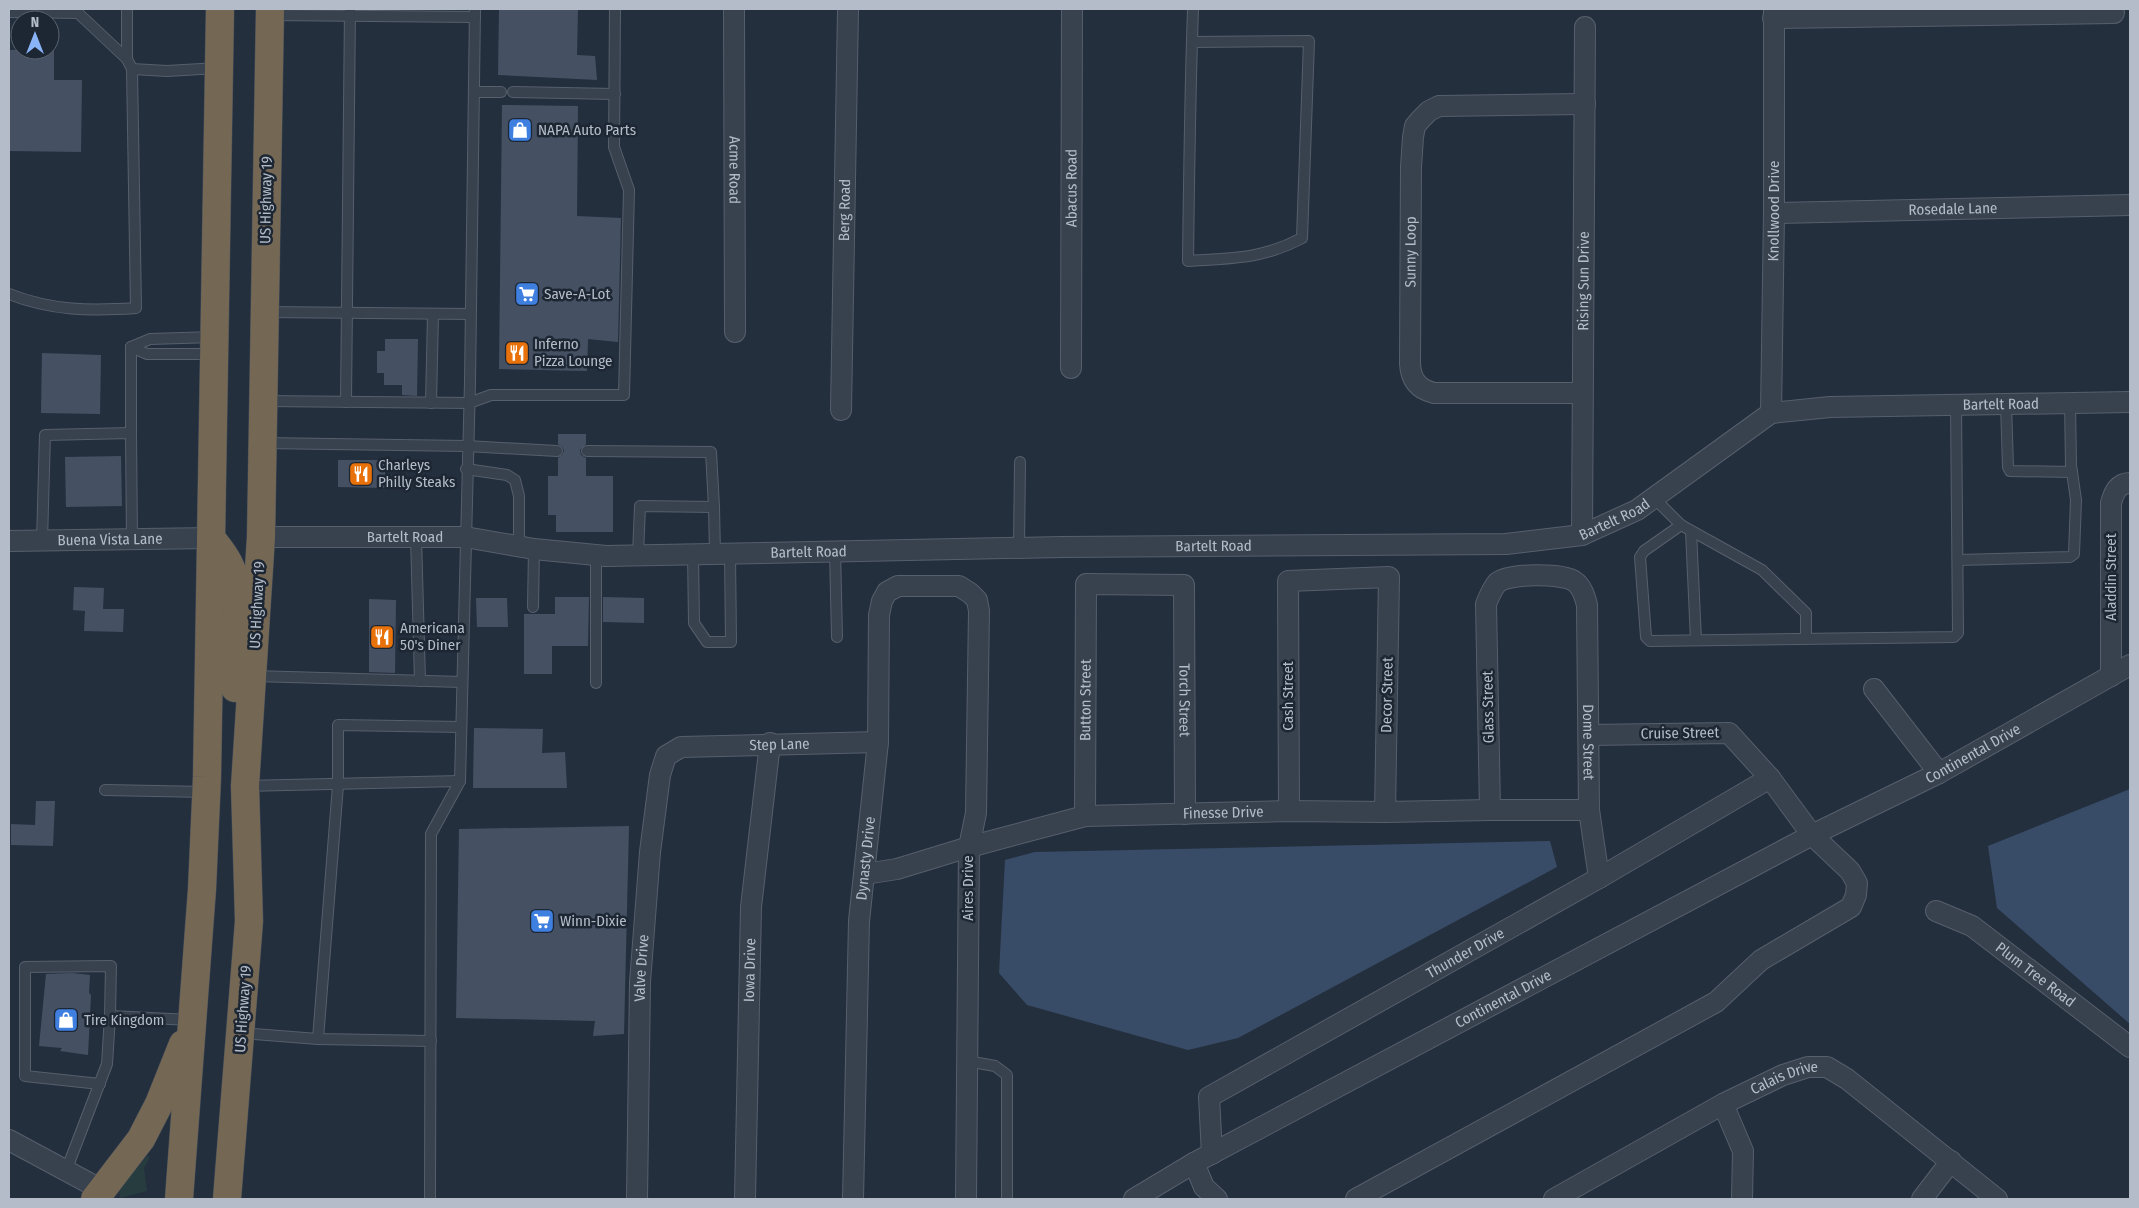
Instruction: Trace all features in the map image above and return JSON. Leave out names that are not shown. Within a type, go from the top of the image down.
[{"type":"highway","points":[[178,1199],[193,1020],[202,889],[206,792],[220,9]]},
{"type":"highway","name":"US Highway 19","points":[[227,1199],[249,921],[245,786],[254,676],[260,537],[270,12]]},
{"type":"highway","points":[[211,538],[222,551],[232,570],[236,588],[235,686],[245,786]]},
{"type":"highway","points":[[98,1195],[145,1130],[159,1104],[193,1020]]},
{"type":"street","name":"Acme Road","points":[[734,9],[735,332]]},
{"type":"street","name":"Berg Road","points":[[841,410],[848,9]]},
{"type":"street","name":"Abacus Road","points":[[1071,368],[1072,9]]},
{"type":"street","points":[[1773,13],[2114,13]]},
{"type":"street","name":"Knollwood Drive","points":[[1771,413],[1774,213],[1773,13]]},
{"type":"street","name":"Rising Sun Drive","points":[[1582,535],[1585,27]]},
{"type":"street","name":"Sunny Loop","points":[[1582,393],[1434,393],[1424,390],[1416,383],[1411,375],[1410,364],[1411,167],[1413,137],[1416,126],[1429,111],[1439,106],[1585,104]]},
{"type":"street","name":"Rosedale Lane","points":[[1774,213],[2130,205]]},
{"type":"street","name":"Bartelt Road","points":[[260,537],[465,537],[526,548],[596,555],[1019,548],[1506,544],[1582,535],[1637,510],[1771,413],[1830,407],[2130,402]]},
{"type":"street","name":"Aladdin Street","points":[[2111,676],[2111,502],[2115,490],[2127,483]]},
{"type":"street","name":"Buena Vista Lane","points":[[9,541],[211,538]]},
{"type":"street","name":"Glass Street","points":[[1490,810],[1486,604],[1498,582],[1511,576],[1560,576],[1574,581],[1583,591],[1588,605]]},
{"type":"street","name":"Cash Street","points":[[1289,811],[1288,581],[1389,577]]},
{"type":"street","name":"Decor Street","points":[[1385,812],[1389,577]]},
{"type":"street","name":"Button Street","points":[[1085,816],[1086,584],[1184,585]]},
{"type":"street","name":"Torch Street","points":[[1184,585],[1185,814]]},
{"type":"street","name":"Dynasty Drive","points":[[853,1199],[858,921],[865,874],[878,742],[878,615],[887,592],[898,586],[959,586]]},
{"type":"street","name":"Aires Drive","points":[[959,586],[970,593],[976,600],[978,611],[976,813],[969,847],[966,1199]]},
{"type":"street","name":"Dome Street","points":[[1588,605],[1589,810],[1599,878]]},
{"type":"street","name":"Continental Drive","points":[[1134,1199],[1203,1158],[1812,835],[1939,773],[2130,665]]},
{"type":"street","points":[[1874,689],[1939,773]]},
{"type":"street","name":"Cruise Street","points":[[1589,735],[1729,733],[1770,778],[1812,835]]},
{"type":"street","name":"Step Lane","points":[[681,746],[878,742]]},
{"type":"street","name":"Iowa Drive","points":[[745,1199],[751,907],[770,743]]},
{"type":"street","name":"Valve Drive","points":[[637,1199],[640,982],[650,852],[660,775],[666,756],[681,746]]},
{"type":"street","name":"Thunder Drive","points":[[1203,1158],[1209,1097],[1599,878],[1770,778]]},
{"type":"street","name":"Finesse Drive","points":[[865,874],[897,868],[1085,816],[1289,811],[1589,810]]},
{"type":"street","points":[[1356,1199],[1716,1002],[1761,960],[1851,907],[1856,895],[1857,882],[1850,871],[1812,835]]},
{"type":"street","name":"Plum Tree Road","points":[[1936,911],[1972,926],[2130,1047]]},
{"type":"street","name":"Calais Drive","points":[[1554,1199],[1723,1104],[1783,1076],[1808,1067],[1827,1067],[1847,1079],[1998,1199]]},
{"type":"street","points":[[1723,1104],[1742,1151],[1742,1199]]},
{"type":"street","points":[[9,1140],[66,1171],[98,1195]]},
{"type":"street","points":[[1203,1158],[1204,1187],[1217,1199]]},
{"type":"street","points":[[1922,1199],[1951,1161]]},
{"type":"lane","points":[[127,9],[127,59]]},
{"type":"lane","points":[[263,401],[469,403],[491,395],[624,395],[629,190],[614,147],[615,9]]},
{"type":"lane","points":[[1192,42],[1309,41],[1302,238],[1282,249],[1248,257],[1188,260],[1192,42],[1193,9]]},
{"type":"lane","points":[[9,12],[78,11],[127,59],[132,69],[136,308],[88,311],[28,302],[9,294]]},
{"type":"lane","points":[[270,12],[475,13],[469,403],[460,781],[431,834],[430,1199]]},
{"type":"lane","points":[[346,402],[350,12]]},
{"type":"lane","points":[[132,69],[166,71],[219,68]]},
{"type":"lane","points":[[474,92],[501,92]]},
{"type":"lane","points":[[513,92],[615,94]]},
{"type":"lane","points":[[264,312],[470,314]]},
{"type":"lane","points":[[432,402],[433,314]]},
{"type":"lane","points":[[132,347],[150,339],[214,346]]},
{"type":"lane","points":[[132,347],[147,354],[214,346]]},
{"type":"lane","points":[[132,347],[132,540]]},
{"type":"lane","points":[[1958,560],[2070,557],[2074,554],[2076,500],[2072,472],[2070,403]]},
{"type":"lane","points":[[2006,404],[2008,468],[2010,471],[2072,472]]},
{"type":"lane","points":[[1681,524],[1644,551],[1640,557],[1646,637],[1650,640],[1954,637],[1958,633],[1956,405]]},
{"type":"lane","points":[[42,541],[45,435],[131,433]]},
{"type":"lane","points":[[262,443],[467,446],[557,451]]},
{"type":"lane","points":[[587,451],[711,452],[714,507],[722,553],[731,642],[707,642],[694,623],[693,554]]},
{"type":"lane","points":[[1019,548],[1020,462]]},
{"type":"lane","points":[[466,469],[507,475],[515,480],[519,496],[533,607]]},
{"type":"lane","points":[[1654,498],[1681,524],[1738,554],[1777,583],[1806,613],[1806,639]]},
{"type":"lane","points":[[638,555],[640,506],[714,507]]},
{"type":"lane","points":[[1692,531],[1696,640]]},
{"type":"lane","points":[[416,537],[420,681]]},
{"type":"lane","points":[[835,551],[837,637]]},
{"type":"lane","points":[[596,555],[596,683]]},
{"type":"lane","points":[[254,676],[462,682]]},
{"type":"lane","points":[[318,1039],[338,785],[338,725],[460,727]]},
{"type":"lane","points":[[245,786],[460,781]]},
{"type":"lane","points":[[105,790],[206,792]]},
{"type":"lane","points":[[66,1171],[108,1064],[111,966],[25,967],[25,1076],[100,1084]]},
{"type":"lane","points":[[110,1016],[193,1020]]},
{"type":"lane","points":[[241,1033],[318,1039],[431,1041]]},
{"type":"lane","points":[[967,1061],[996,1066],[1007,1075],[1007,1199]]},
{"type":"green space","points":[[147,1156],[150,1157],[144,1168],[147,1191],[120,1198],[119,1190]]},
{"type":"water","points":[[2130,789],[2130,1024],[1997,908],[1988,846]]},
{"type":"water","points":[[1550,841],[1557,867],[1238,1038],[1188,1050],[1027,1005],[999,973],[1005,860],[1035,852]]},
{"type":"building","points":[[499,9],[578,9],[577,55],[595,56],[597,80],[498,75]]},
{"type":"building","points":[[9,50],[10,60],[54,60],[54,80],[82,80],[81,152],[9,151]]},
{"type":"building","points":[[502,105],[578,106],[577,216],[621,218],[618,342],[588,339],[587,371],[499,369]]},
{"type":"building","points":[[385,339],[418,339],[417,396],[402,395],[402,385],[384,385],[384,373],[377,373],[377,351],[385,351]]},
{"type":"building","points":[[42,353],[101,355],[100,414],[41,413]]},
{"type":"building","points":[[558,434],[586,434],[586,444],[580,450],[581,455],[586,458],[586,476],[613,476],[613,532],[556,532],[556,515],[548,515],[548,476],[558,476],[558,458],[564,451],[558,444]]},
{"type":"building","points":[[121,456],[122,506],[66,507],[65,457]]},
{"type":"building","name":"Charleys Philly Steaks","points":[[338,460],[385,460],[385,488],[338,487]]},
{"type":"building","points":[[74,587],[104,588],[103,609],[124,609],[123,632],[84,631],[85,611],[73,610]]},
{"type":"building","points":[[555,597],[589,597],[588,646],[552,646],[552,674],[524,674],[524,614],[555,614]]},
{"type":"building","points":[[603,597],[644,598],[644,623],[603,622]]},
{"type":"building","points":[[476,598],[507,598],[508,627],[477,627]]},
{"type":"building","name":"Americana 50's Diner","points":[[369,599],[396,600],[395,673],[369,672]]},
{"type":"building","points":[[474,728],[543,729],[542,753],[565,752],[567,788],[473,788]]},
{"type":"building","points":[[36,801],[55,801],[53,846],[11,845],[11,824],[35,825]]},
{"type":"building","name":"Winn-Dixie","points":[[629,826],[624,1034],[593,1036],[595,1021],[456,1018],[459,829]]},
{"type":"building","name":"Tire Kingdom","points":[[72,973],[90,975],[88,1055],[60,1051],[62,1048],[39,1046],[46,974]]},
{"type":"place","name":"NAPA Auto Parts","points":[[520,130]]},
{"type":"place","name":"Save-A-Lot","points":[[527,294]]},
{"type":"place","name":"Inferno Pizza Lounge","points":[[517,353]]},
{"type":"place","name":"Charleys Philly Steaks","points":[[361,474]]},
{"type":"place","name":"Americana 50's Diner","points":[[382,637]]},
{"type":"place","name":"Winn-Dixie","points":[[542,921]]},
{"type":"place","name":"Tire Kingdom","points":[[66,1020]]}]
